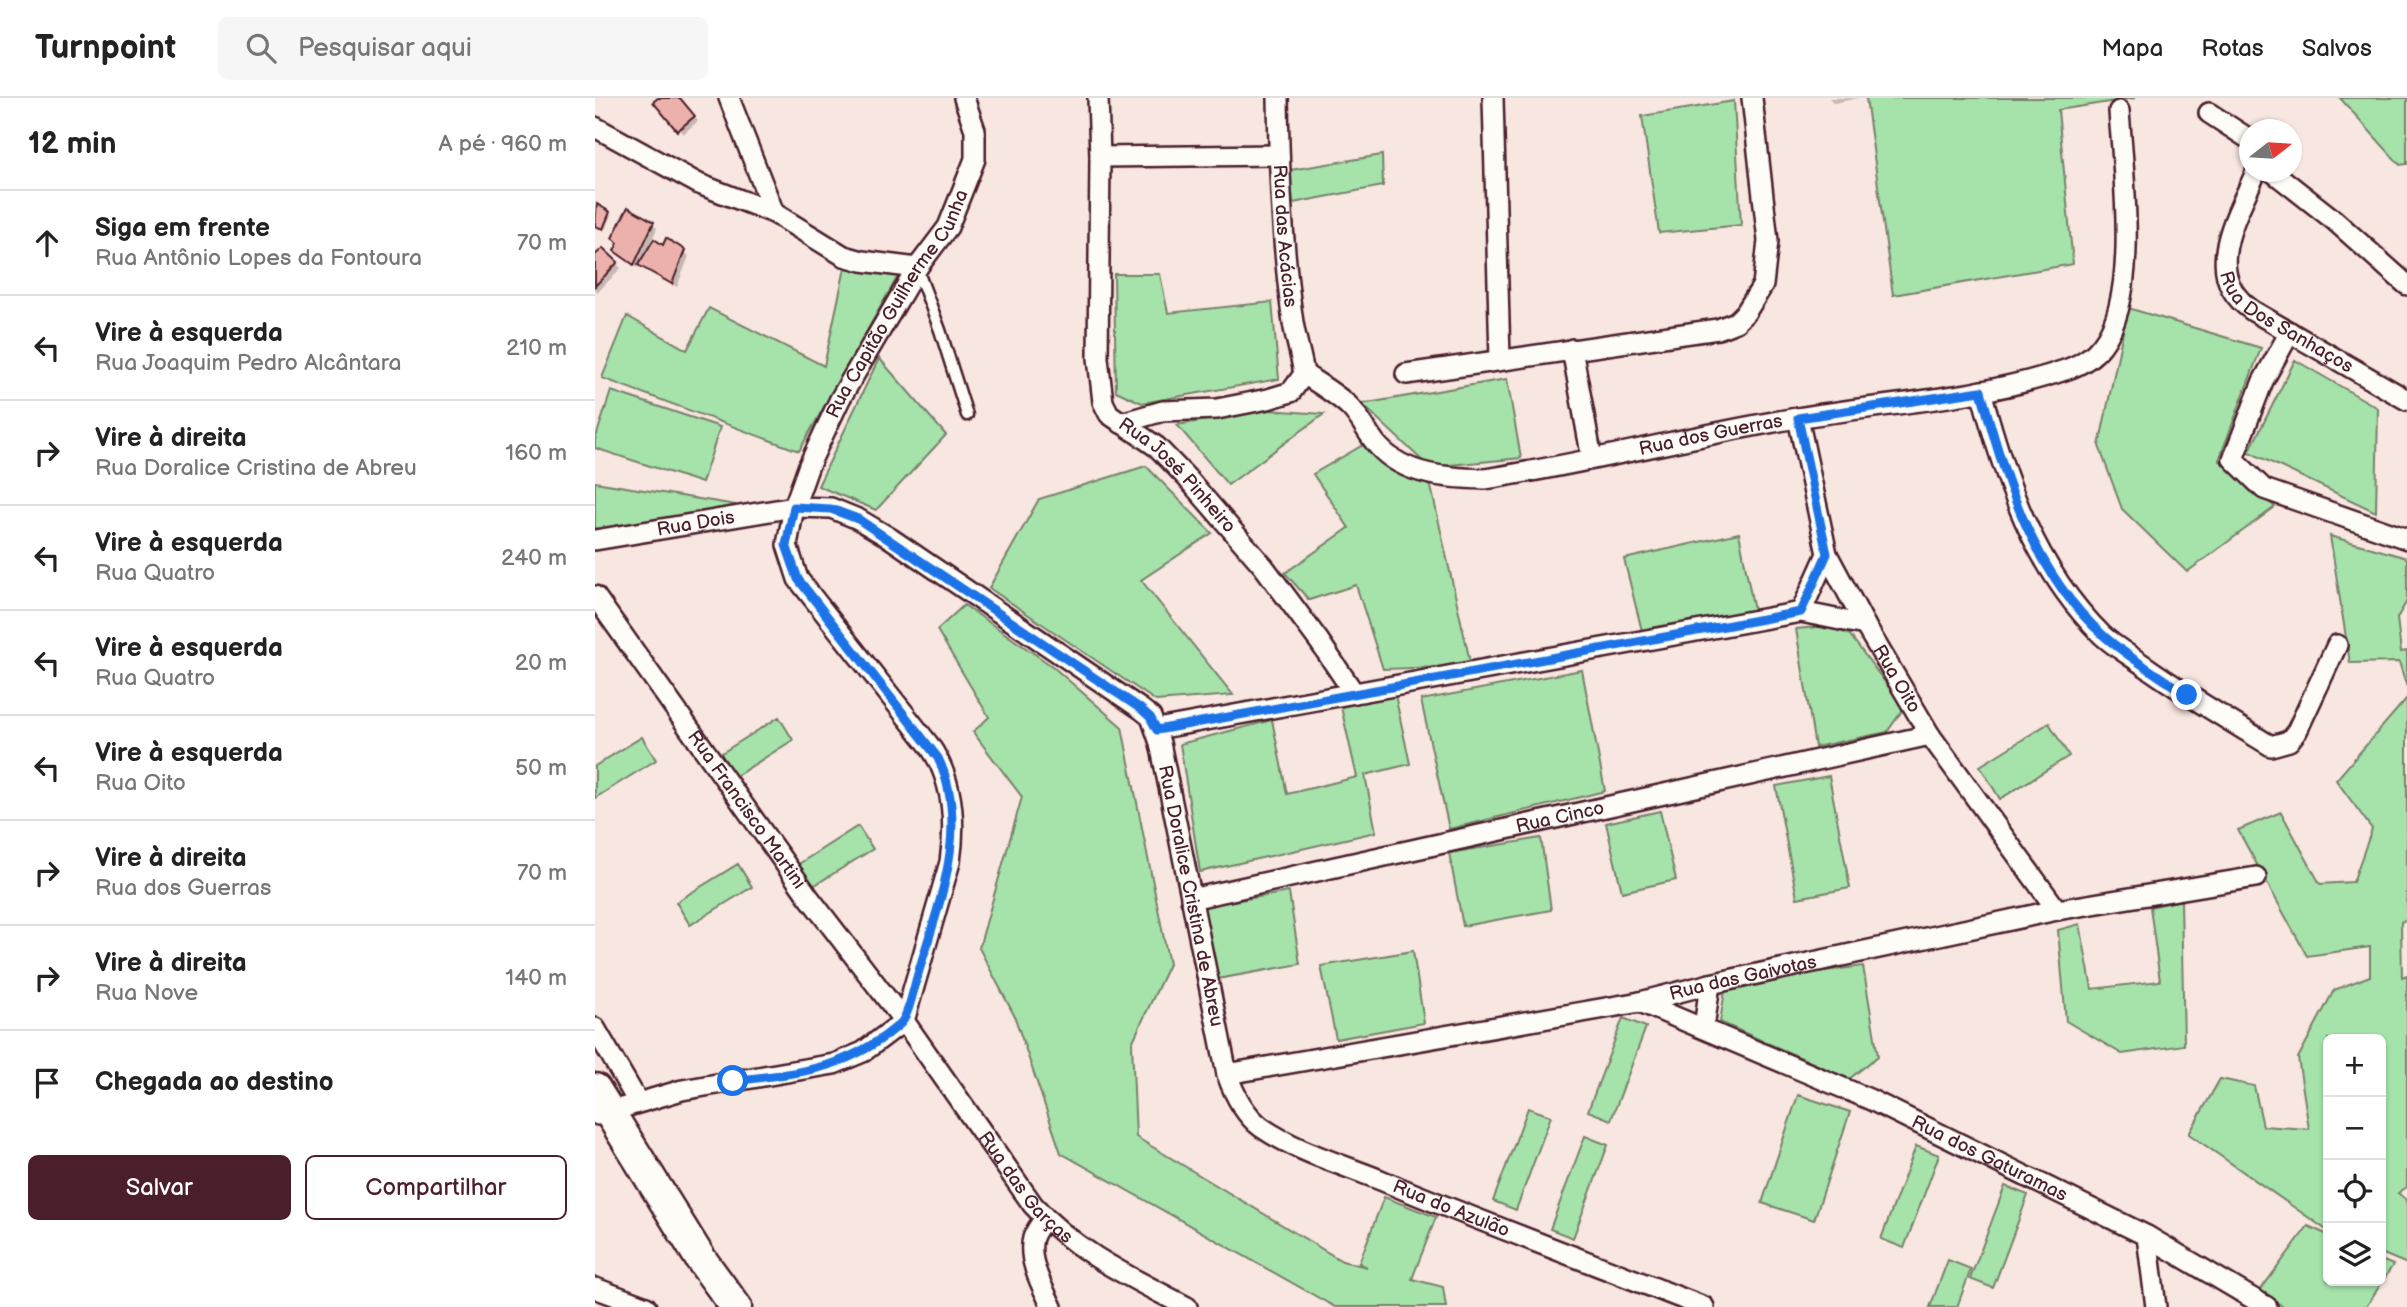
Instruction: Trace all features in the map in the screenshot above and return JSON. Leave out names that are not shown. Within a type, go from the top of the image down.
[{"type":"main road","points":[[600,1106],[700,1258],[736,1307]]},
{"type":"street","points":[[729,98],[774,213]]},
{"type":"street","name":"Rua Capitão Guilherme Cunha","points":[[904,1021],[950,862],[952,825],[946,775],[929,745],[798,579],[786,545],[794,507],[809,465],[840,399],[917,268],[948,228],[975,159],[975,130],[964,98]]},
{"type":"street","name":"Rua José Pinheiro","points":[[1098,98],[1099,378],[1103,402],[1109,414],[1157,447],[1188,479],[1271,577],[1354,693]]},
{"type":"street","name":"Rua das Acácias","points":[[1278,98],[1286,262],[1292,319],[1304,374]]},
{"type":"street","points":[[1493,98],[1500,359]]},
{"type":"street","points":[[1406,374],[1718,329],[1736,323],[1763,285],[1768,241],[1752,98]]},
{"type":"street","name":"Rua dos Guerras","points":[[1304,374],[1350,407],[1380,448],[1398,462],[1431,475],[1485,479],[1706,434],[1981,391],[2077,365],[2095,354],[2110,333],[2120,300],[2125,262],[2124,174],[2119,111]]},
{"type":"street","points":[[2209,113],[2239,132]]},
{"type":"street","points":[[595,127],[699,184],[774,213],[844,256],[917,268]]},
{"type":"street","points":[[1100,157],[1279,155]]},
{"type":"street","name":"Rua Dos Sanhaços","points":[[2251,182],[2238,207],[2226,250],[2227,278],[2239,301],[2407,400]]},
{"type":"street","points":[[2286,182],[2334,220],[2407,285]]},
{"type":"street","points":[[2290,332],[2263,381],[2233,459],[2264,489],[2407,539]]},
{"type":"street","points":[[1572,349],[1592,459]]},
{"type":"street","points":[[1121,423],[1163,411],[1217,409],[1268,399],[1291,392],[1304,374]]},
{"type":"street","points":[[1981,391],[2000,460],[2015,501],[2047,566],[2086,618],[2104,636],[2131,656],[2187,695],[2271,746],[2289,741],[2297,732],[2337,645]]},
{"type":"street","name":"Rua Oito","points":[[1798,418],[1827,554],[1930,735],[2057,910]]},
{"type":"street","points":[[794,507],[831,509],[858,519],[1141,709],[1150,717],[1157,730],[1801,612],[1865,625]]},
{"type":"street","name":"Rua Dois","points":[[595,540],[794,507]]},
{"type":"street","points":[[1801,612],[1827,554]]},
{"type":"street","name":"Rua Francisco Martini","points":[[595,596],[807,896],[904,1021]]},
{"type":"street","name":"Rua Doralice Cristina de Abreu","points":[[1157,730],[1227,1074]]},
{"type":"street","name":"Rua Cinco","points":[[1191,899],[1930,735]]},
{"type":"street","name":"Rua das Gaivotas","points":[[1227,1074],[1640,1002],[1710,984],[2057,910],[2256,877]]},
{"type":"street","points":[[1704,1028],[1710,984]]},
{"type":"street","name":"Rua dos Gaturamas","points":[[1640,1002],[1870,1099],[2147,1236],[2267,1307]]},
{"type":"street","points":[[600,1106],[638,1102],[682,1090],[834,1064],[850,1059],[904,1021]]},
{"type":"street","name":"Rua das Garças","points":[[904,1021],[1017,1185],[1045,1218],[1082,1249],[1187,1307]]},
{"type":"street","points":[[595,1028],[638,1102]]},
{"type":"street","name":"Rua do Azulão","points":[[1227,1074],[1233,1093],[1244,1110],[1259,1126],[1284,1140],[1705,1307]]},
{"type":"street","points":[[1045,1218],[1033,1238],[1033,1251],[1035,1265],[1052,1307]]},
{"type":"street","points":[[2147,1236],[2156,1307]]},
{"type":"street","points":[[595,1288],[646,1307]]},
{"type":"lane","points":[[917,268],[967,415]]},
{"type":"green space","points":[[1866,98],[2135,98],[2058,110],[2073,264],[1893,295]]},
{"type":"green space","points":[[2340,98],[2407,98],[2407,164],[2400,165]]},
{"type":"green space","points":[[1734,101],[1741,225],[1659,233],[1642,116]]},
{"type":"green space","points":[[1382,155],[1383,186],[1293,203],[1290,170]]},
{"type":"green space","points":[[845,268],[898,276],[799,451],[602,378],[627,316],[687,350],[709,308],[824,366]]},
{"type":"green space","points":[[1114,274],[1160,274],[1168,313],[1272,302],[1279,379],[1142,403],[1116,391]]},
{"type":"green space","points":[[2128,308],[2261,348],[2219,460],[2275,507],[2187,572],[2122,509],[2099,446]]},
{"type":"green space","points":[[879,358],[946,435],[876,510],[818,486]]},
{"type":"green space","points":[[2295,360],[2378,408],[2376,512],[2249,452]]},
{"type":"green space","points":[[1507,379],[1521,458],[1429,467],[1362,404]]},
{"type":"green space","points":[[611,391],[720,427],[702,483],[595,448],[595,440]]},
{"type":"green space","points":[[1268,410],[1324,414],[1228,485],[1177,425]]},
{"type":"green space","points":[[1363,445],[1431,487],[1471,666],[1383,669],[1356,585],[1309,600],[1285,573],[1349,528],[1313,474]]},
{"type":"green space","points":[[1146,466],[1212,533],[1141,580],[1233,695],[1156,701],[989,588],[1039,499]]},
{"type":"green space","points":[[595,482],[736,505],[595,533]]},
{"type":"green space","points":[[1739,533],[1754,611],[1642,631],[1624,559]]},
{"type":"green space","points":[[2330,536],[2407,558],[2407,601],[2397,618],[2401,652],[2407,651],[2407,687],[2399,662],[2350,663]]},
{"type":"green space","points":[[964,605],[1052,666],[1122,727],[1169,964],[1132,1043],[1136,1137],[1342,1261],[1367,1267],[1359,1263],[1384,1197],[1436,1217],[1412,1279],[1443,1287],[1446,1307],[1335,1307],[1061,1153],[1014,1015],[979,948],[1022,797],[973,732],[989,717],[937,630]]},
{"type":"green space","points":[[1830,626],[1850,635],[1904,708],[1887,732],[1815,747],[1796,629]]},
{"type":"green space","points":[[1582,670],[1605,791],[1449,829],[1421,700]]},
{"type":"green space","points":[[1395,695],[1410,764],[1365,775],[1376,832],[1200,872],[1180,744],[1272,720],[1287,794],[1357,777],[1341,707]]},
{"type":"green space","points":[[2407,698],[2407,919],[2401,922],[2402,977],[2407,975],[2407,1187],[2398,1193],[2407,1200],[2407,1264],[2386,1255],[2386,1034],[2323,1034],[2323,1228],[2189,1134],[2220,1079],[2254,1086],[2263,1126],[2309,1129],[2298,1058],[2334,990],[2370,976],[2370,947],[2307,956],[2238,830],[2281,812],[2320,884],[2353,882],[2372,829],[2336,780]]},
{"type":"green space","points":[[779,717],[793,740],[731,779],[717,756]]},
{"type":"green space","points":[[2049,723],[2069,756],[2000,799],[1980,766]]},
{"type":"green space","points":[[642,737],[656,760],[595,798],[595,766]]},
{"type":"green space","points":[[1829,776],[1850,888],[1797,898],[1776,786]]},
{"type":"green space","points":[[1660,811],[1676,880],[1622,892],[1606,823]]},
{"type":"green space","points":[[858,826],[873,849],[810,888],[797,865]]},
{"type":"green space","points":[[1541,838],[1551,910],[1463,926],[1449,853]]},
{"type":"green space","points":[[738,864],[752,887],[690,925],[676,902]]},
{"type":"green space","points":[[1289,892],[1300,964],[1212,980],[1197,907]]},
{"type":"green space","points":[[2181,900],[2184,1045],[2122,1054],[2066,1021],[2058,930],[2080,924],[2092,989],[2160,981],[2150,907]]},
{"type":"green space","points":[[1413,951],[1424,1023],[1336,1039],[1321,966]]},
{"type":"green space","points":[[1863,966],[1878,1056],[1849,1079],[1720,1022],[1726,984]]},
{"type":"green space","points":[[1623,1018],[1646,1027],[1611,1120],[1588,1111]]},
{"type":"green space","points":[[1798,1095],[1850,1112],[1814,1220],[1762,1203]]},
{"type":"green space","points":[[1528,1108],[1551,1116],[1516,1210],[1493,1201]]},
{"type":"green space","points":[[1585,1136],[1608,1145],[1573,1238],[1550,1229]]},
{"type":"green space","points":[[1916,1146],[1939,1155],[1904,1248],[1881,1239]]},
{"type":"green space","points":[[2005,1186],[2028,1195],[1993,1288],[1970,1279]]},
{"type":"green space","points":[[2308,1226],[2323,1233],[2323,1286],[2380,1286],[2366,1307],[2284,1307],[2259,1292]]},
{"type":"green space","points":[[1948,1260],[1971,1269],[1957,1307],[1930,1307]]},
{"type":"green space","points":[[2386,1262],[2393,1265],[2386,1276]]},
{"type":"building","points":[[658,98],[680,98],[695,116],[677,131],[653,102]]},
{"type":"building","points":[[597,204],[610,212],[603,229],[595,226]]},
{"type":"building","points":[[628,207],[654,222],[634,265],[614,251],[618,243],[612,238]]},
{"type":"building","points":[[666,238],[685,250],[672,284],[638,265],[654,239],[663,245]]},
{"type":"building","points":[[603,248],[618,262],[595,286],[595,255]]},
{"type":"route","points":[[733,1081],[814,1069],[850,1059],[904,1021],[952,850],[950,795],[946,775],[938,758],[798,579],[786,545],[794,507],[831,509],[858,519],[890,538],[1141,709],[1150,717],[1157,730],[1801,612],[1827,554],[1798,418],[1981,391],[2000,460],[2015,501],[2047,566],[2086,618],[2104,636],[2187,695]]}]
